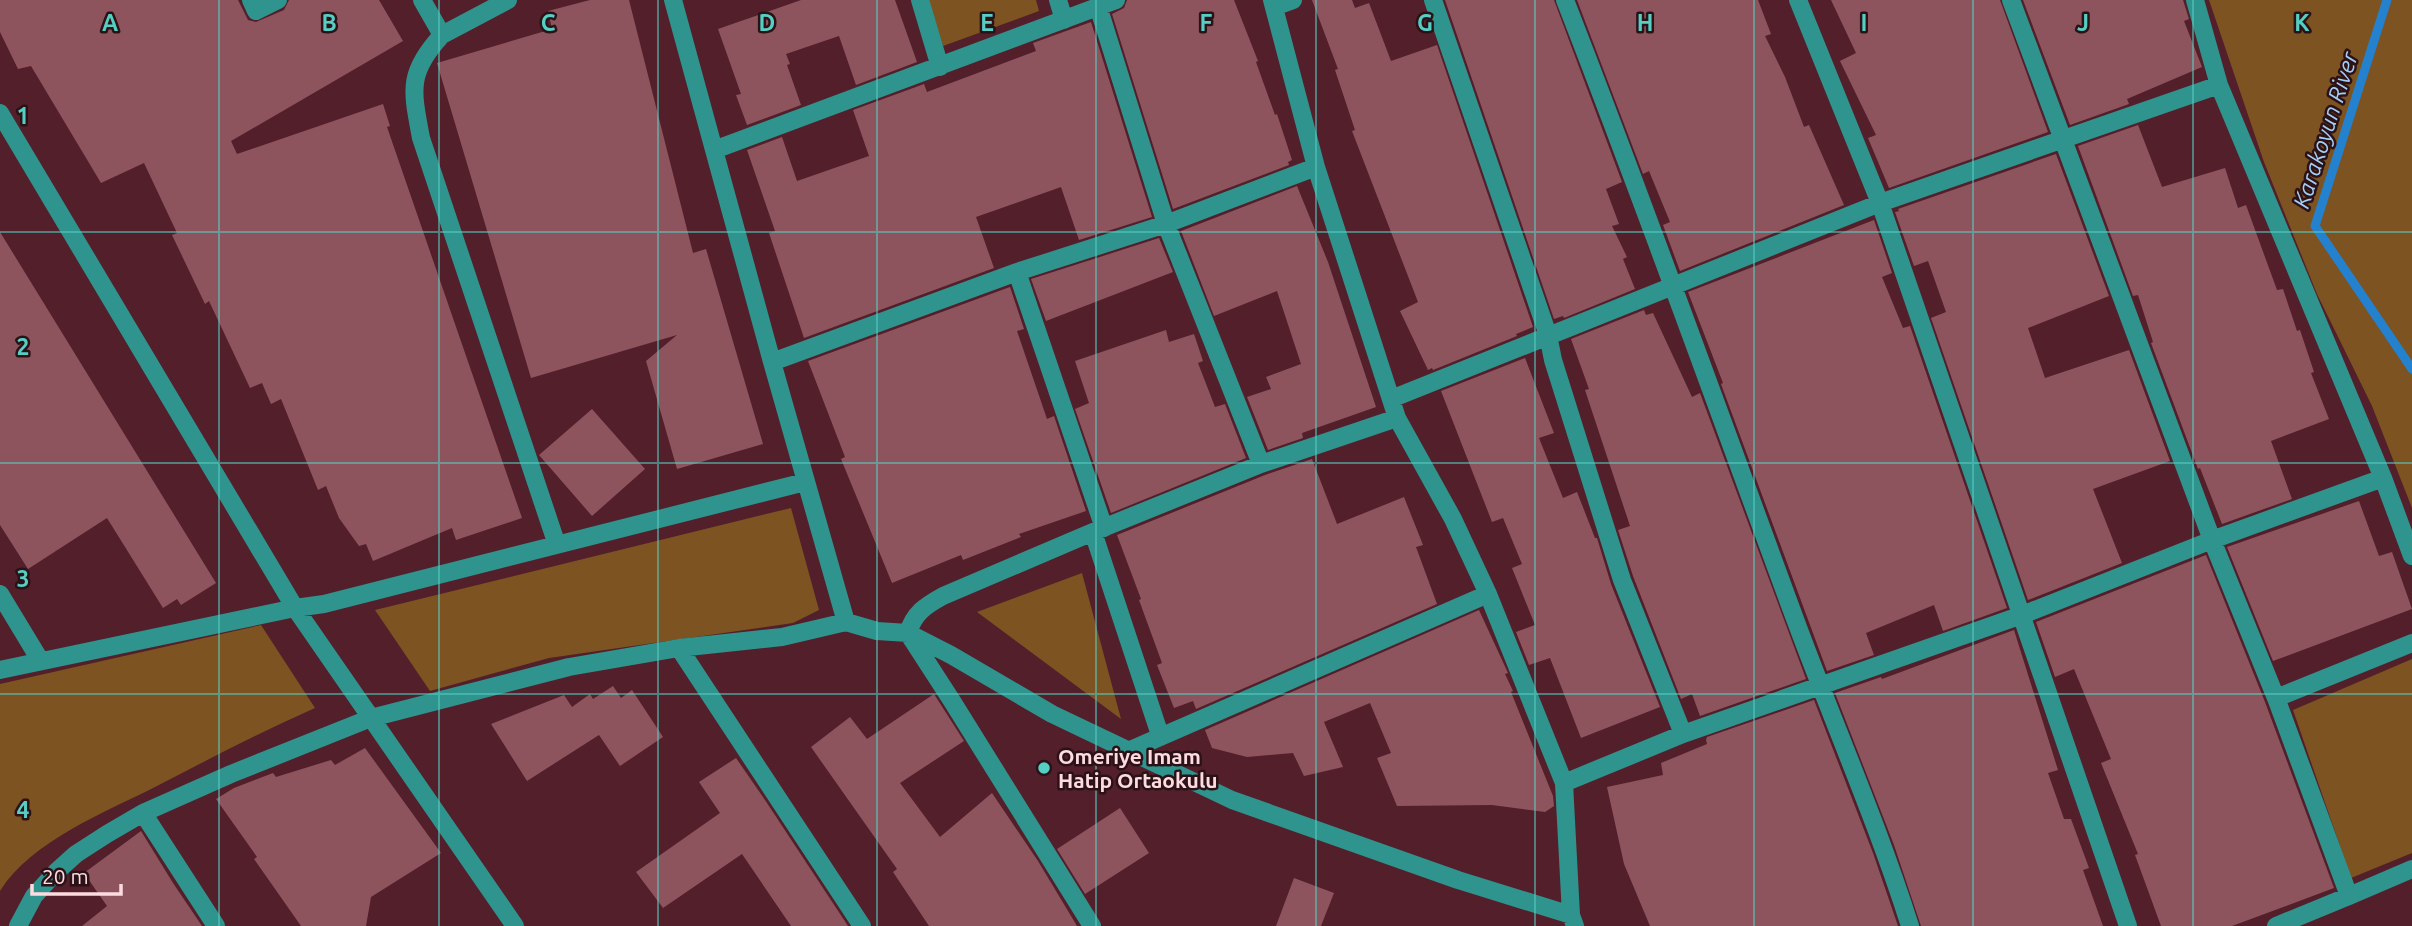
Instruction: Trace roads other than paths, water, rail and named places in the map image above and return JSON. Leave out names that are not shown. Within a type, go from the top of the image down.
[{"type":"street","points":[[251,0],[256,11],[278,0]]},
{"type":"street","points":[[422,0],[442,35]]},
{"type":"street","points":[[508,0],[442,35],[422,59],[415,76],[414,100],[421,138],[557,545]]},
{"type":"street","points":[[673,0],[846,622]]},
{"type":"street","points":[[920,0],[940,67]]},
{"type":"street","points":[[1058,0],[1064,20]]},
{"type":"street","points":[[714,150],[1116,0]]},
{"type":"street","points":[[18,926],[34,896],[76,854],[144,813],[231,774],[371,718],[569,667],[679,648],[782,637],[846,622],[877,631],[908,634],[951,655],[1052,714],[1232,800],[1573,921],[1564,783],[1488,594],[1453,519],[1397,418],[1316,167],[1273,4],[1293,0]]},
{"type":"street","points":[[1433,0],[1548,335],[1553,360],[1622,580],[1683,734]]},
{"type":"street","points":[[1565,0],[1629,164],[1819,685],[1892,870],[1910,926]]},
{"type":"street","points":[[1798,0],[1880,203],[2128,926]]},
{"type":"street","points":[[2011,0],[2212,540],[2276,698],[2349,896]]},
{"type":"street","points":[[2195,0],[2219,85],[2383,478],[2412,555]]},
{"type":"street","points":[[1098,6],[1166,224],[1261,464]]},
{"type":"street","points":[[1391,399],[1880,203],[2219,85]]},
{"type":"street","points":[[0,113],[295,608],[515,926]]},
{"type":"street","points":[[772,362],[1017,272],[1166,224],[1316,167]]},
{"type":"street","points":[[1017,272],[1160,735]]},
{"type":"street","points":[[1092,926],[953,701],[908,634],[912,619],[924,606],[943,596],[1098,530],[1261,464],[1397,418]]},
{"type":"street","points":[[1564,783],[1683,734],[2022,615],[2212,540],[2383,478]]},
{"type":"street","points":[[0,670],[324,604],[805,482]]},
{"type":"street","points":[[0,594],[40,660]]},
{"type":"street","points":[[1128,751],[1488,594]]},
{"type":"street","points":[[2276,698],[2412,643]]},
{"type":"street","points":[[679,648],[862,926]]},
{"type":"street","points":[[144,813],[216,926]]},
{"type":"street","points":[[2276,926],[2412,869]]},
{"type":"waterway","name":"Karakoyun River","points":[[2387,0],[2315,226],[2412,369]]},
{"type":"place","name":"Omeriye Imam Hatip Ortaokulu","points":[[1044,768]]}]
